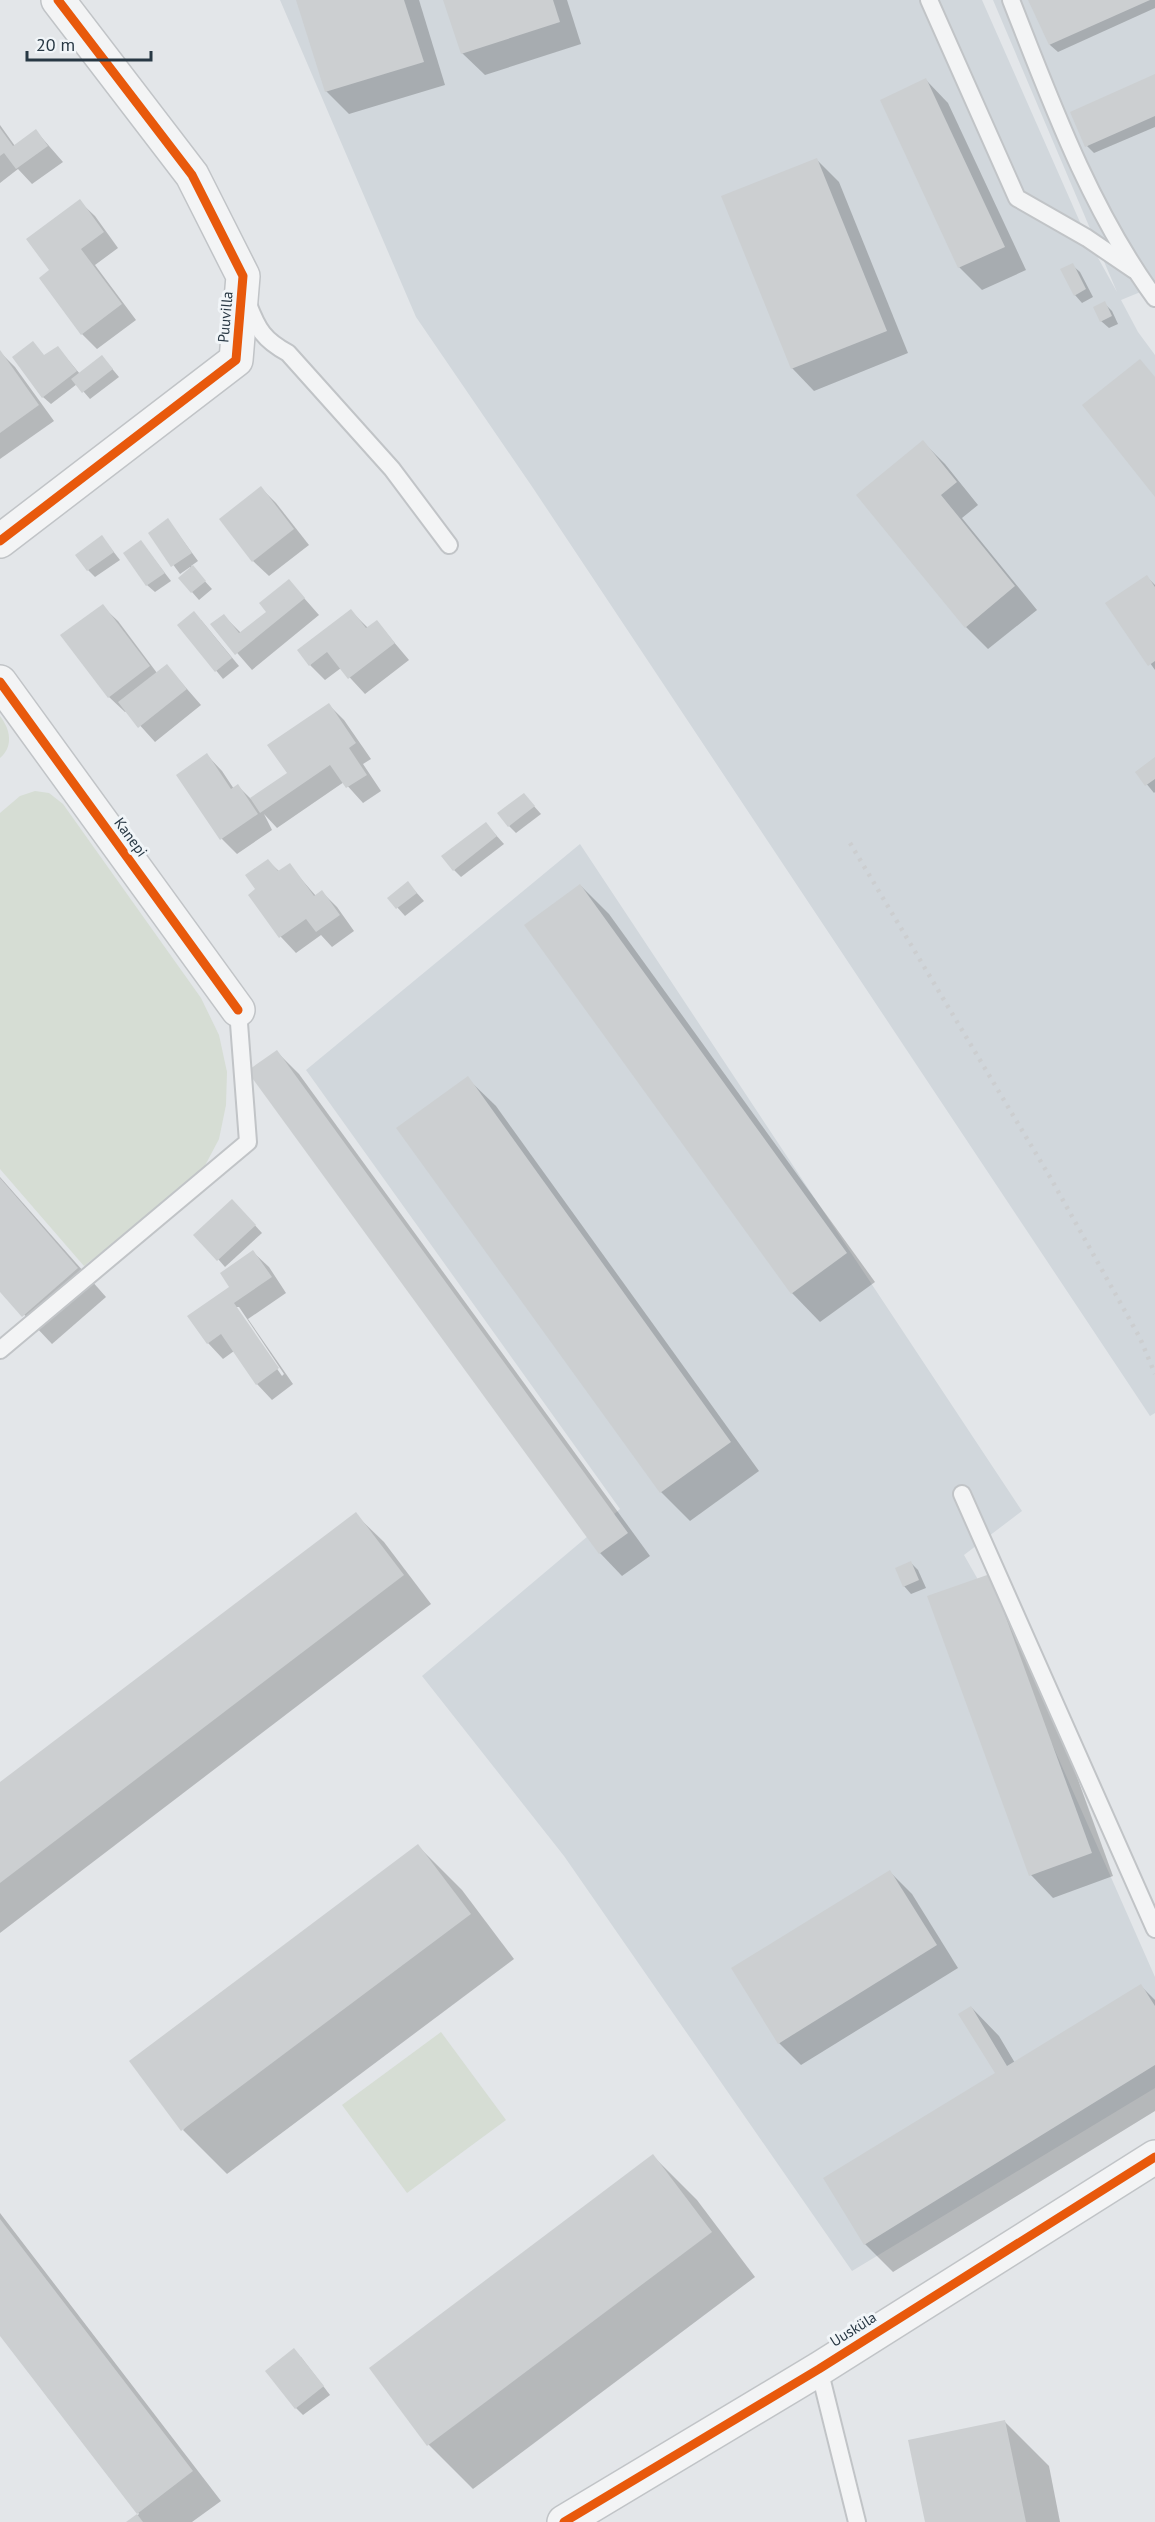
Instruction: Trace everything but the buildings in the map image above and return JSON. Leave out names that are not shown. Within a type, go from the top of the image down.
[{"type":"street","name":"Puuvilla","points":[[0,541],[236,360],[243,276],[192,175],[58,0]]},
{"type":"street","name":"Kanepi","points":[[0,682],[237,1010]]},
{"type":"street","name":"Uusküla","points":[[564,2522],[819,2368],[1155,2157]]},
{"type":"lane","points":[[929,0],[1017,198],[1087,238],[1134,270]]},
{"type":"lane","points":[[1011,0],[1092,193],[1134,270],[1155,298]]},
{"type":"lane","points":[[242,290],[255,324],[268,342],[288,353],[392,469],[449,545]]},
{"type":"lane","points":[[0,1350],[248,1142],[237,1010]]},
{"type":"lane","points":[[962,1494],[1155,1929]]},
{"type":"lane","points":[[819,2368],[857,2522]]},
{"type":"shaded area","points":[[280,0],[982,0],[1087,238],[1117,292],[993,0],[1155,0],[1155,286],[1121,300],[1138,332],[1155,355],[1155,1413],[1150,1416],[533,488],[416,317]]},
{"type":"shaded area","points":[[0,716],[8,732],[9,743],[0,758]]},
{"type":"shaded area","points":[[35,791],[49,793],[63,804],[201,998],[219,1035],[227,1072],[226,1105],[219,1139],[199,1177],[84,1266],[0,1169],[0,813],[20,796]]},
{"type":"shaded area","points":[[580,844],[1022,1511],[964,1555],[985,1592],[1155,1977],[1155,2088],[852,2271],[564,1856],[422,1676],[620,1509],[306,1070]]},
{"type":"shaded area","points":[[441,2032],[506,2120],[407,2193],[342,2105]]},
{"type":"railway","points":[[850,843],[1050,1177],[1140,1338],[1155,1374]]},
{"type":"cycle path","points":[[0,541],[236,360],[243,276],[192,175],[58,0]]},
{"type":"cycle path","points":[[0,682],[238,1010]]},
{"type":"cycle path","points":[[564,2522],[819,2369],[1155,2157]]}]
